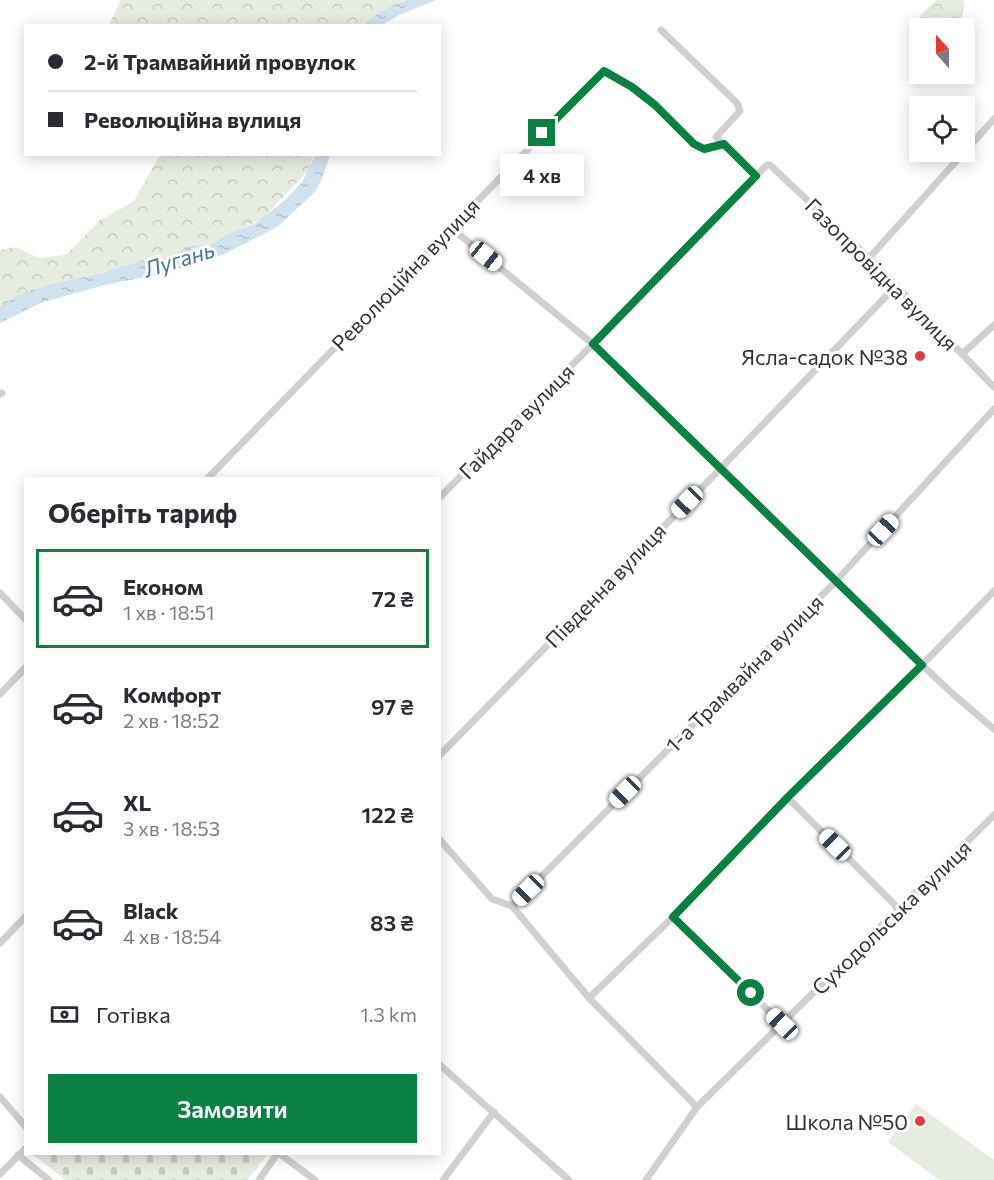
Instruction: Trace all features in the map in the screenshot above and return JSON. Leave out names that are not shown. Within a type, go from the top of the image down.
[{"type":"street","points":[[661,30],[737,103],[740,111],[716,137],[756,176]]},
{"type":"street","name":"Революційна вулиця","points":[[209,477],[604,71],[632,87],[655,105],[694,144],[704,149],[724,144]]},
{"type":"street","points":[[869,258],[994,119]]},
{"type":"street","name":"Газопровідна вулиця","points":[[767,165],[772,166],[869,258],[994,387]]},
{"type":"street","name":"Гайдара вулиця","points":[[441,496],[767,165]]},
{"type":"street","points":[[450,227],[593,344],[835,582],[953,694],[994,729]]},
{"type":"street","name":"Південна вулиця","points":[[441,754],[896,286]]},
{"type":"street","points":[[963,354],[994,325]]},
{"type":"street","name":"1-а Трамвайна вулиця","points":[[512,906],[835,582],[994,409]]},
{"type":"street","points":[[589,998],[673,917],[788,797],[994,591]]},
{"type":"street","points":[[0,593],[24,618]]},
{"type":"street","points":[[0,694],[24,669]]},
{"type":"street","points":[[788,797],[899,909]]},
{"type":"street","name":"Суходольська вулиця","points":[[646,1180],[697,1107],[994,815]]},
{"type":"street","points":[[441,841],[492,899],[512,906],[589,998],[697,1107]]},
{"type":"street","points":[[673,917],[782,1024]]},
{"type":"street","points":[[0,943],[24,918]]},
{"type":"street","points":[[441,1066],[569,1180]]},
{"type":"street","points":[[0,1097],[24,1125]]},
{"type":"street","points":[[443,1180],[494,1112]]},
{"type":"street","points":[[0,1174],[24,1150]]},
{"type":"street","points":[[18,1155],[49,1180]]},
{"type":"street","points":[[258,1180],[278,1155]]},
{"type":"street","points":[[280,1155],[315,1180]]},
{"type":"green space","points":[[121,0],[405,0],[388,7],[362,24],[109,24]]},
{"type":"green space","points":[[936,0],[964,0],[961,18],[921,18],[920,16]]},
{"type":"green space","points":[[159,156],[314,156],[307,172],[263,218],[208,246],[166,258],[121,266],[0,307],[0,250],[16,247],[39,258],[66,255],[99,221],[134,201]]},
{"type":"green space","points":[[916,1104],[994,1160],[994,1180],[939,1180],[888,1142]]},
{"type":"green space","points":[[33,1155],[267,1155],[247,1180],[66,1180]]},
{"type":"water","points":[[407,0],[436,0],[384,24],[363,24],[388,7]]},
{"type":"water","name":"Лугань","points":[[315,156],[330,156],[315,192],[277,227],[220,256],[200,258],[183,267],[157,275],[109,284],[43,302],[0,323],[0,307],[20,294],[99,274],[121,266],[166,258],[192,245],[208,246],[256,223],[285,200],[302,182]]},
{"type":"place","name":"Ясла-садок №38","points":[[920,356]]},
{"type":"place","name":"Школа №50","points":[[920,1121]]},
{"type":"route","points":[[542,133],[604,71],[632,87],[655,105],[694,144],[704,149],[724,144],[756,176],[593,344],[922,665],[788,797],[673,917],[751,993]]}]
